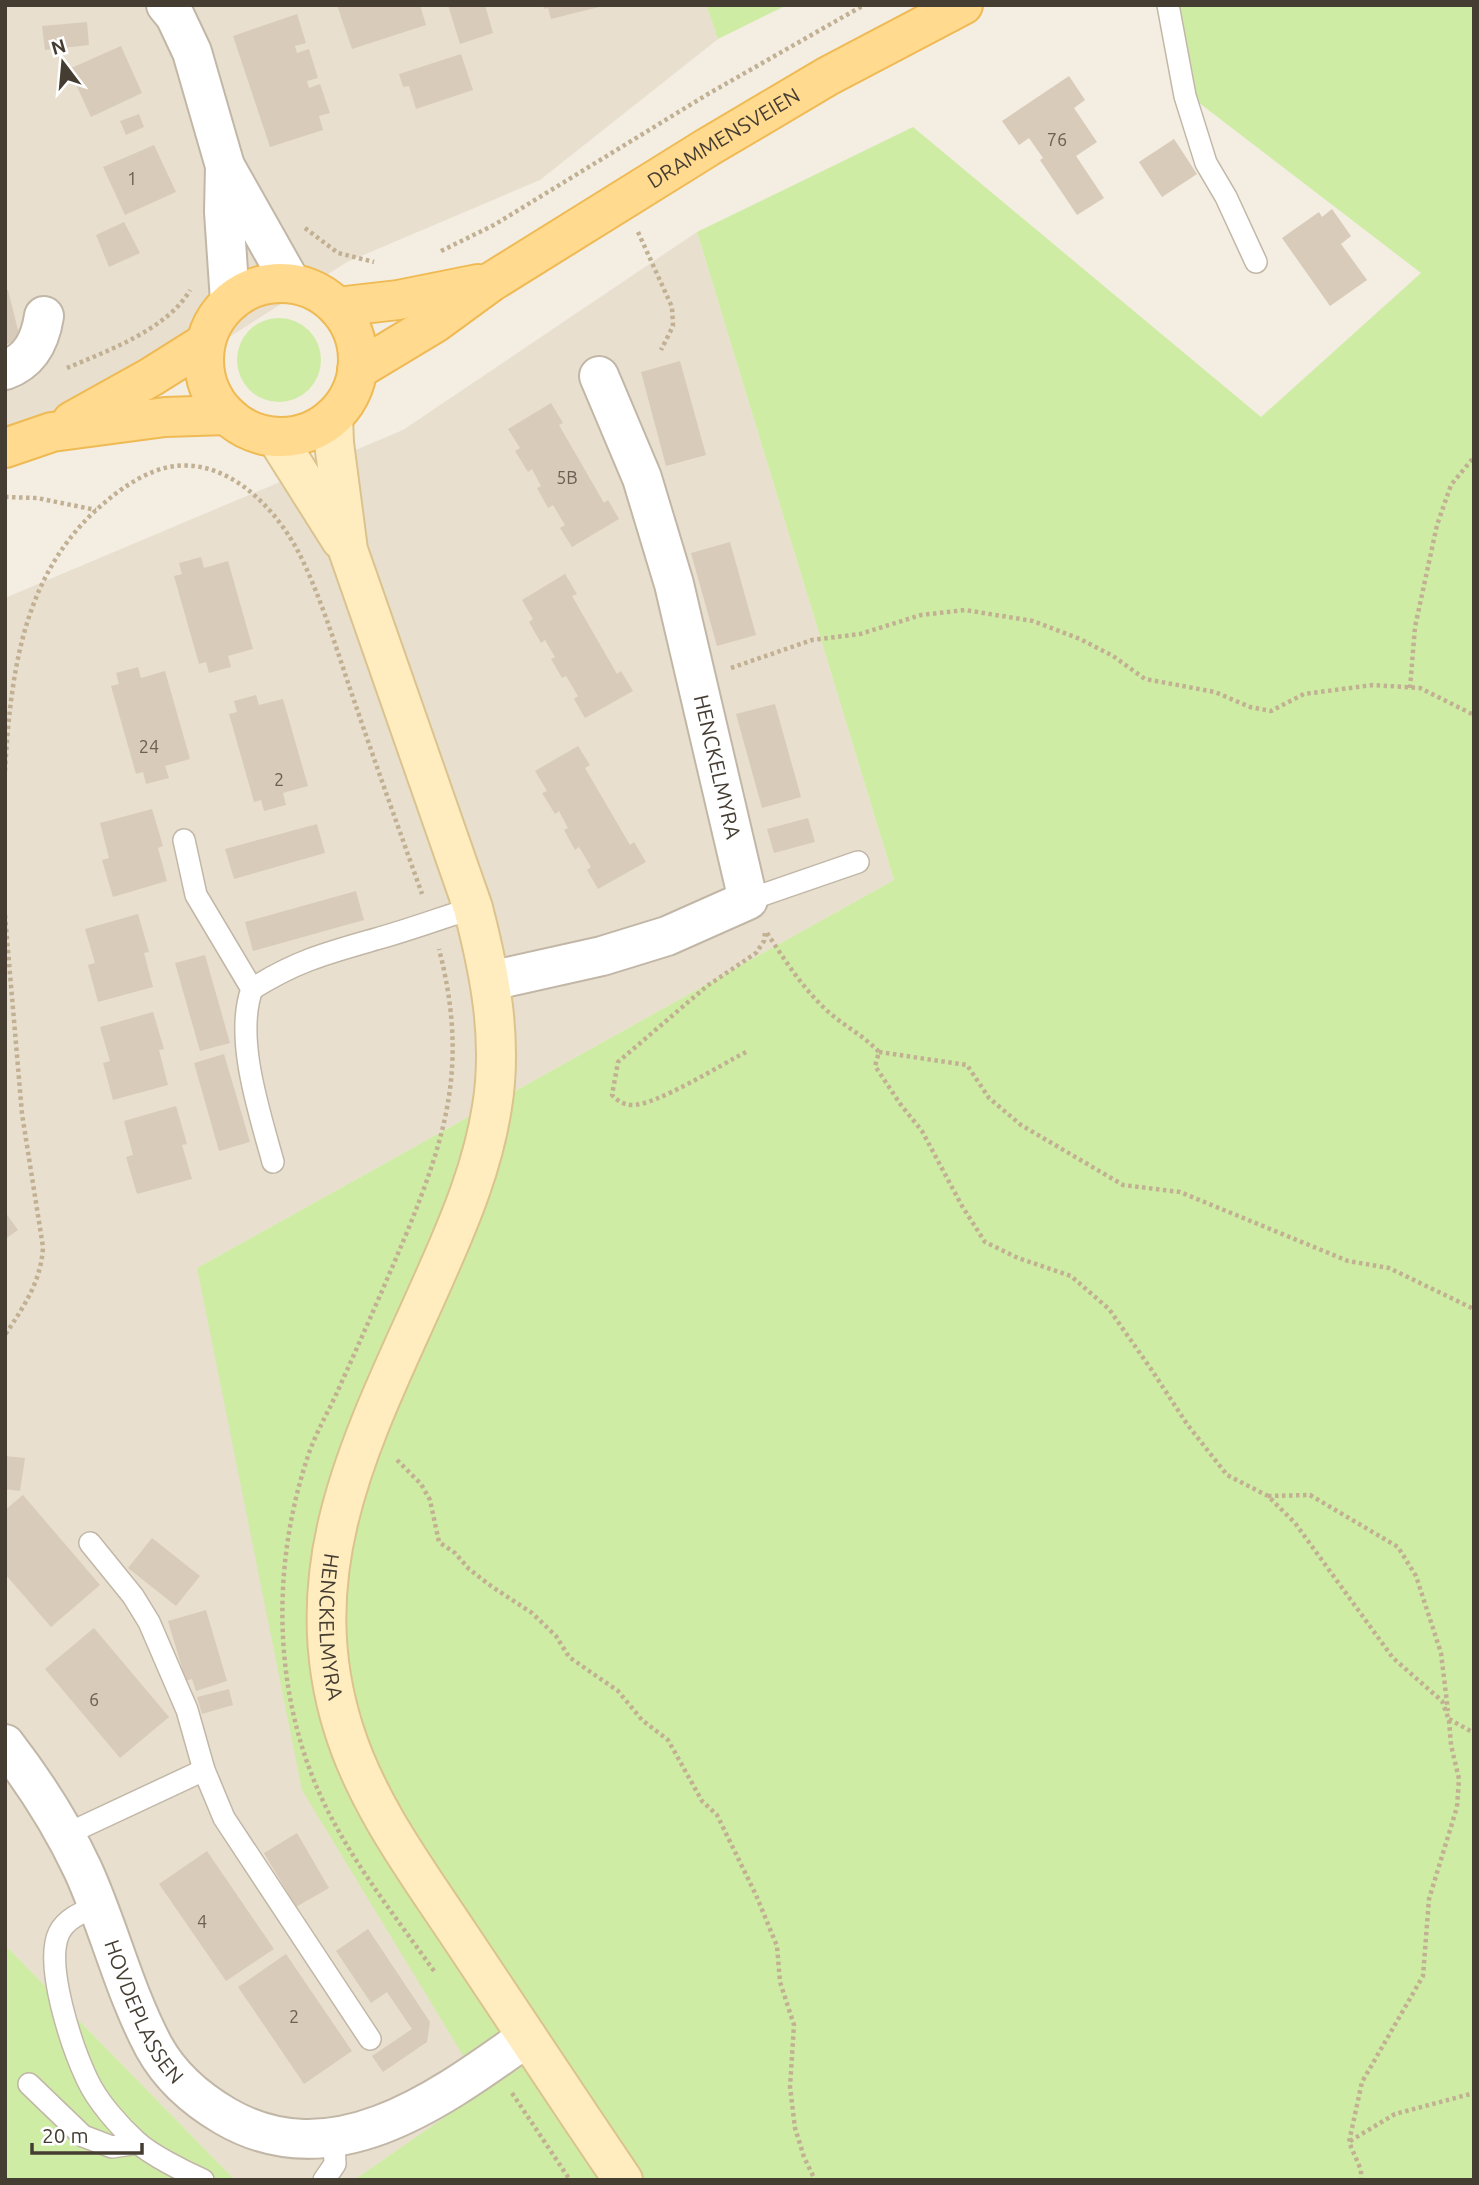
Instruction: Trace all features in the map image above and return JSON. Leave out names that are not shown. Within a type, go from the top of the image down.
[{"type":"main road","name":"DRAMMENSVEIEN","points":[[357,370],[435,323],[491,282],[828,76],[963,5]]},
{"type":"main road","name":"DRAMMENSVEIEN","points":[[337,307],[398,300],[491,282]]},
{"type":"main road","points":[[291,283],[308,288],[337,307],[354,336],[358,353],[357,370],[349,395],[333,417],[306,433],[276,437],[249,430],[227,415],[217,403],[207,382],[203,359],[210,328],[230,301],[259,286],[291,283]]},
{"type":"main road","points":[[5,448],[52,432],[141,383],[205,343]]},
{"type":"main road","points":[[52,432],[165,417],[227,415]]},
{"type":"street","points":[[166,5],[175,16],[189,44],[225,166],[291,283]]},
{"type":"street","points":[[225,166],[224,212],[230,301]]},
{"type":"street","points":[[5,370],[16,366],[30,355],[40,336],[44,316]]},
{"type":"street","name":"HENCKELMYRA","points":[[600,376],[642,478],[674,584],[760,918]]},
{"type":"street","name":"HENCKELMYRA","points":[[333,417],[348,551],[473,908],[490,981],[497,1037],[493,1104],[480,1166],[453,1237],[361,1446],[338,1517],[327,1584],[327,1646],[333,1685],[343,1729],[366,1785],[393,1835],[622,2180]]},
{"type":"street","name":"HENCKELMYRA","points":[[276,437],[348,551]]},
{"type":"street","points":[[490,981],[602,956],[667,936],[760,918]]},
{"type":"street","name":"HOVDEPLASSEN","points":[[5,1744],[38,1790],[65,1835],[98,1906],[141,2021],[162,2060],[189,2091],[234,2122],[261,2132],[311,2140],[334,2138],[374,2128],[397,2119],[492,2062],[527,2036]]},
{"type":"lane","points":[[1168,5],[1185,96],[1206,163],[1226,197],[1256,262]]},
{"type":"lane","points":[[184,840],[196,895],[252,989],[247,1014],[248,1065],[273,1162]]},
{"type":"lane","points":[[760,918],[858,862]]},
{"type":"lane","points":[[252,989],[281,971],[325,953],[473,908]]},
{"type":"lane","points":[[90,1543],[133,1596],[149,1622],[187,1710],[204,1770],[224,1818],[370,2039]]},
{"type":"lane","points":[[65,1835],[204,1770]]},
{"type":"lane","points":[[98,1906],[79,1913],[65,1924],[54,1950],[55,1978],[67,2025],[87,2081],[107,2109],[138,2143],[203,2180]]},
{"type":"lane","points":[[29,2084],[83,2136],[113,2147],[138,2143]]},
{"type":"lane","points":[[324,2180],[335,2164],[334,2138]]},
{"type":"path","points":[[431,254],[494,225],[743,73],[864,5]]},
{"type":"path","points":[[603,160],[672,307],[673,326],[661,351]]},
{"type":"path","points":[[303,226],[338,253],[365,262],[384,263]]},
{"type":"path","points":[[61,370],[101,354],[160,322],[181,303],[192,284]]},
{"type":"path","points":[[1410,688],[1415,627],[1437,526],[1451,485],[1474,457]]},
{"type":"path","points":[[5,771],[14,671],[24,631],[37,595],[62,548],[96,510],[128,485],[166,467],[197,466],[228,476],[244,486],[273,515],[299,554],[313,585],[431,921],[445,971],[451,1007],[453,1040],[450,1099],[435,1161],[385,1285],[310,1451],[291,1515],[282,1615],[287,1677],[311,1774],[333,1821],[357,1860],[436,1973]]},
{"type":"path","points":[[5,497],[37,498],[96,510]]},
{"type":"path","points":[[696,677],[755,662],[812,640],[860,634],[921,615],[965,610],[1033,621],[1080,639],[1113,656],[1145,679],[1215,692],[1250,707],[1271,711],[1304,694],[1373,685],[1420,688],[1474,715]]},
{"type":"path","points":[[5,915],[22,1114],[43,1247],[42,1265],[37,1281],[5,1335]]},
{"type":"path","points":[[746,1052],[653,1100],[633,1105],[619,1102],[612,1095],[618,1062],[707,986],[756,953],[764,942],[760,918]]},
{"type":"path","points":[[760,918],[796,977],[832,1014],[867,1039],[879,1052],[967,1065],[989,1098],[1021,1125],[1123,1185],[1180,1192],[1348,1261],[1389,1268],[1474,1309]]},
{"type":"path","points":[[879,1052],[875,1066],[922,1131],[962,1206],[985,1242],[1018,1258],[1071,1276],[1109,1309],[1187,1424],[1227,1475],[1268,1496],[1295,1523],[1393,1658],[1442,1701],[1449,1720],[1474,1733]]},
{"type":"path","points":[[361,1446],[389,1453],[399,1461],[421,1484],[430,1500],[439,1542],[455,1553],[468,1569],[532,1613],[556,1636],[569,1657],[618,1691],[642,1720],[668,1740],[702,1801],[717,1815],[756,1895],[777,1946],[780,1982],[794,2025],[790,2087],[795,2128],[815,2180]]},
{"type":"path","points":[[1268,1496],[1310,1496],[1398,1547],[1416,1576],[1441,1653],[1451,1745],[1459,1779],[1457,1807],[1429,1899],[1423,1976],[1362,2082],[1349,2142],[1361,2170],[1362,2180]]},
{"type":"path","points":[[492,2062],[570,2180]]},
{"type":"path","points":[[1349,2142],[1395,2114],[1474,2093]]},
{"type":"shaded area","points":[[5,5],[706,5],[718,39],[540,180],[347,262],[159,382],[5,430]]},
{"type":"shaded area","points":[[697,232],[894,880],[197,1268],[484,2091],[354,2180],[235,2180],[5,1945],[5,598],[403,430]]},
{"type":"green space","points":[[706,5],[787,5],[718,39]]},
{"type":"green space","points":[[1179,5],[1474,5],[1474,2180],[354,2180],[484,2090],[302,1790],[197,1268],[894,880],[697,232],[913,127],[1261,417],[1421,273],[1198,102]]},
{"type":"green space","points":[[279,318],[295,321],[309,330],[318,344],[321,360],[318,376],[309,390],[295,399],[279,402],[263,399],[249,390],[240,376],[237,360],[240,344],[249,330],[263,321]]},
{"type":"green space","points":[[5,1945],[235,2180],[5,2180]]},
{"type":"building","points":[[337,5],[420,5],[426,25],[352,49]]},
{"type":"building","points":[[448,5],[485,5],[493,33],[460,44]]},
{"type":"building","points":[[543,5],[603,6],[551,19],[548,8],[544,9]]},
{"type":"building","points":[[297,14],[306,43],[295,46],[297,53],[309,49],[318,78],[307,81],[309,88],[320,84],[330,113],[319,116],[323,130],[270,147],[233,36]]},
{"type":"building","points":[[87,22],[89,45],[45,50],[42,26]]},
{"type":"building","points":[[121,46],[142,93],[91,117],[69,69]]},
{"type":"building","points":[[461,54],[473,90],[416,109],[409,86],[403,87],[399,74]]},
{"type":"building","points":[[1069,76],[1085,100],[1074,108],[1097,142],[1076,156],[1104,198],[1077,215],[1040,160],[1043,158],[1029,138],[1019,145],[1002,121]]},
{"type":"building","points":[[139,114],[144,127],[126,135],[120,121]]},
{"type":"building","points":[[1174,139],[1197,174],[1162,197],[1139,162]]},
{"type":"building","points":[[154,145],[176,192],[125,215],[103,167]]},
{"type":"building","points":[[1332,209],[1351,236],[1341,244],[1367,280],[1330,306],[1282,238],[1319,212],[1322,217]]},
{"type":"building","points":[[124,222],[140,253],[109,267],[96,235]]},
{"type":"building","points":[[5,290],[8,290],[20,338],[5,345]]},
{"type":"building","points":[[680,361],[706,455],[666,466],[641,372]]},
{"type":"building","points":[[551,403],[563,423],[559,425],[604,503],[608,500],[619,519],[572,547],[560,528],[565,525],[553,505],[548,508],[537,488],[541,486],[532,469],[528,472],[515,451],[520,448],[508,429]]},
{"type":"building","points":[[730,542],[756,635],[717,646],[691,553]]},
{"type":"building","points":[[201,557],[204,568],[228,561],[253,649],[228,656],[231,667],[209,673],[206,662],[199,664],[174,576],[182,574],[179,563]]},
{"type":"building","points":[[565,574],[577,594],[572,596],[617,674],[621,671],[633,691],[585,718],[574,699],[578,696],[566,676],[562,678],[551,659],[555,657],[545,640],[541,643],[529,622],[533,619],[522,600]]},
{"type":"building","points":[[138,667],[141,678],[165,671],[190,759],[165,766],[169,778],[146,784],[143,772],[136,774],[111,686],[119,684],[116,673]]},
{"type":"building","points":[[256,695],[259,705],[283,699],[308,786],[283,793],[286,805],[264,811],[261,800],[254,802],[229,714],[237,712],[234,701]]},
{"type":"building","points":[[775,704],[801,797],[762,808],[736,714]]},
{"type":"building","points":[[578,746],[590,765],[585,768],[630,845],[634,842],[646,862],[598,889],[587,870],[591,867],[579,847],[575,850],[564,830],[568,828],[559,811],[555,814],[542,793],[547,791],[535,771]]},
{"type":"building","points":[[152,809],[163,846],[158,848],[167,881],[113,897],[102,860],[109,858],[100,823]]},
{"type":"building","points":[[808,818],[815,842],[774,853],[767,829]]},
{"type":"building","points":[[317,824],[325,853],[234,879],[225,849]]},
{"type":"building","points":[[356,891],[364,920],[253,951],[245,922]]},
{"type":"building","points":[[138,914],[149,952],[144,953],[153,987],[98,1002],[88,965],[95,963],[85,929]]},
{"type":"building","points":[[205,955],[230,1043],[200,1051],[175,963]]},
{"type":"building","points":[[153,1012],[164,1049],[159,1050],[168,1085],[113,1100],[103,1063],[110,1061],[100,1027]]},
{"type":"building","points":[[224,1054],[250,1142],[219,1151],[194,1063]]},
{"type":"building","points":[[176,1106],[187,1144],[182,1145],[192,1179],[137,1194],[126,1157],[133,1155],[124,1121]]},
{"type":"building","points":[[5,1212],[18,1230],[5,1239]]},
{"type":"building","points":[[5,1456],[25,1458],[20,1491],[5,1489]]},
{"type":"building","points":[[23,1495],[100,1585],[51,1627],[5,1574],[5,1510]]},
{"type":"building","points":[[152,1538],[200,1576],[176,1606],[128,1568]]},
{"type":"building","points":[[206,1610],[227,1681],[196,1691],[192,1679],[186,1681],[168,1621]]},
{"type":"building","points":[[94,1628],[169,1717],[120,1758],[45,1669]]},
{"type":"building","points":[[229,1689],[233,1705],[202,1714],[197,1697]]},
{"type":"building","points":[[297,1833],[329,1888],[296,1907],[264,1853]]},
{"type":"building","points":[[207,1851],[274,1949],[226,1981],[159,1884]]},
{"type":"building","points":[[368,1929],[430,2022],[427,2042],[383,2072],[372,2056],[412,2029],[387,1992],[371,2003],[336,1951]]},
{"type":"building","points":[[286,1954],[352,2051],[304,2084],[238,1987]]}]
